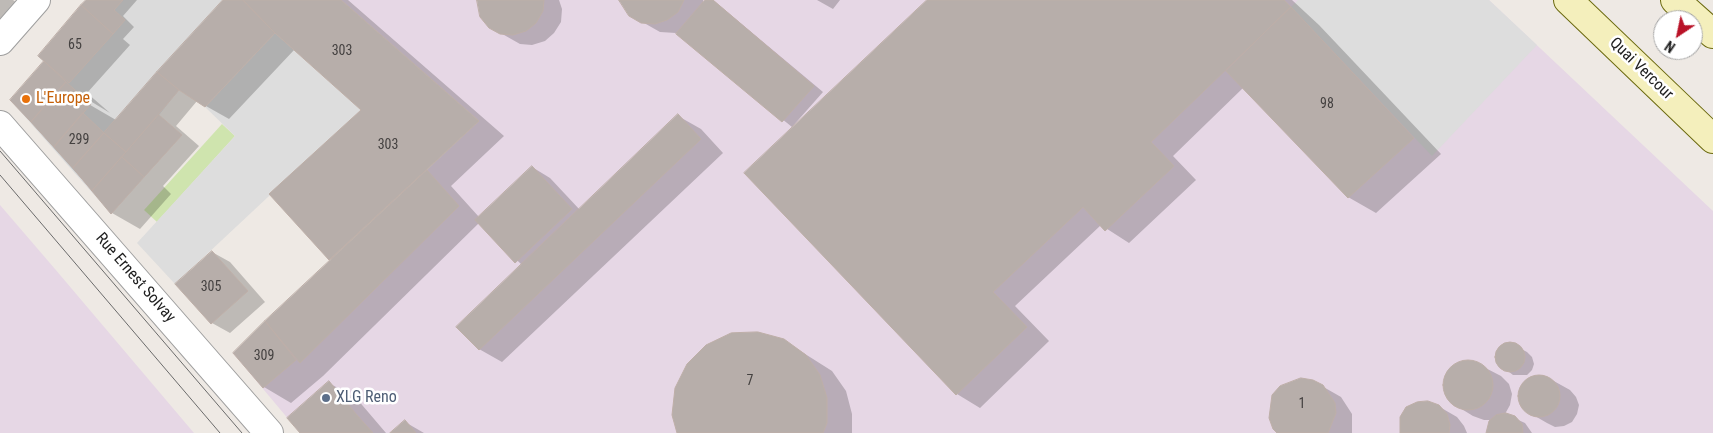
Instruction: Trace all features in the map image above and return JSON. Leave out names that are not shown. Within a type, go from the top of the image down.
[{"type":"main road","name":"Quai Vercour","points":[[1568,0],[1713,138]]},
{"type":"main road","points":[[1675,0],[1713,34]]},
{"type":"street","points":[[0,41],[36,0]]},
{"type":"street","name":"Rue Ernest Solvay","points":[[0,125],[269,433]]},
{"type":"shaded area","points":[[86,0],[223,0],[158,72],[179,90],[159,115],[182,135],[111,214],[10,100],[44,62],[38,56]]},
{"type":"shaded area","points":[[341,0],[1489,0],[1713,211],[1713,433],[300,433],[233,353],[479,121]]},
{"type":"shaded area","points":[[1298,0],[1489,0],[1537,45],[1432,156],[1291,7]]},
{"type":"shaded area","points":[[275,33],[361,110],[175,284],[137,243],[235,136],[205,107]]},
{"type":"shaded area","points":[[0,205],[55,269],[194,433],[0,433]]},
{"type":"green space","points":[[222,124],[235,136],[157,222],[144,210]]},
{"type":"building","points":[[86,0],[123,0],[114,10],[125,20],[113,34],[81,5]]},
{"type":"building","points":[[223,0],[243,0],[275,33],[205,107],[179,90],[157,72]]},
{"type":"building","points":[[243,0],[341,0],[479,121],[329,260],[269,194],[361,110],[275,33]]},
{"type":"building","points":[[477,0],[544,0],[543,11],[536,23],[526,31],[513,35],[500,34],[489,28],[480,17]]},
{"type":"building","points":[[619,0],[684,0],[678,12],[667,20],[655,24],[641,23],[629,16]]},
{"type":"building","points":[[705,0],[713,0],[814,86],[782,122],[676,34]]},
{"type":"building","points":[[927,0],[1284,0],[1291,7],[1151,142],[1174,166],[1105,231],[1083,207],[993,292],[1027,327],[956,395],[744,173]]},
{"type":"building","points":[[81,5],[113,34],[69,83],[38,56]]},
{"type":"building","points":[[1291,7],[1414,138],[1348,198],[1226,71]]},
{"type":"building","points":[[44,61],[66,82],[31,122],[10,100]]},
{"type":"building","points":[[157,72],[179,90],[126,152],[104,133]]},
{"type":"building","points":[[66,82],[91,104],[54,147],[31,122]]},
{"type":"building","points":[[83,113],[104,133],[73,168],[54,147]]},
{"type":"building","points":[[678,114],[701,139],[479,350],[456,327]]},
{"type":"building","points":[[159,115],[182,135],[144,177],[122,157]]},
{"type":"building","points":[[104,133],[126,152],[92,191],[73,168]]},
{"type":"building","points":[[122,157],[144,177],[111,214],[92,191]]},
{"type":"building","points":[[532,166],[572,209],[515,263],[475,220]]},
{"type":"building","points":[[427,170],[459,206],[300,363],[265,321]]},
{"type":"building","points":[[212,251],[248,291],[211,324],[175,284]]},
{"type":"building","points":[[265,321],[296,360],[263,388],[233,353]]},
{"type":"building","points":[[758,332],[784,339],[806,355],[820,375],[827,398],[827,423],[823,433],[677,433],[672,415],[675,388],[687,364],[706,345],[731,333]]},
{"type":"building","points":[[1510,342],[1520,347],[1525,357],[1520,367],[1510,372],[1500,367],[1495,357],[1500,347]]},
{"type":"building","points":[[1463,360],[1473,360],[1486,367],[1493,380],[1493,390],[1486,403],[1473,410],[1463,410],[1454,406],[1447,399],[1443,390],[1443,380],[1447,371],[1454,364]]},
{"type":"building","points":[[1543,375],[1551,378],[1557,384],[1560,396],[1557,408],[1551,414],[1535,417],[1527,414],[1521,408],[1518,392],[1521,384],[1527,378]]},
{"type":"building","points":[[1301,378],[1313,380],[1323,385],[1335,403],[1336,413],[1328,433],[1277,433],[1273,429],[1269,418],[1272,395],[1280,386]]},
{"type":"building","name":"XLG Reno","points":[[329,381],[373,433],[300,433],[287,418]]},
{"type":"building","points":[[1428,401],[1439,405],[1447,414],[1450,425],[1449,433],[1400,433],[1400,417],[1406,407],[1417,402]]},
{"type":"building","points":[[1506,413],[1515,416],[1522,424],[1523,433],[1486,433],[1489,421],[1496,415]]},
{"type":"building","name":"XLG Reno","points":[[405,420],[416,433],[390,433]]},
{"type":"tram line","points":[[0,151],[242,433]]},
{"type":"tram line","points":[[0,175],[220,433]]},
{"type":"place","name":"L'Europe","points":[[26,99]]},
{"type":"place","name":"XLG Reno","points":[[326,398]]}]
